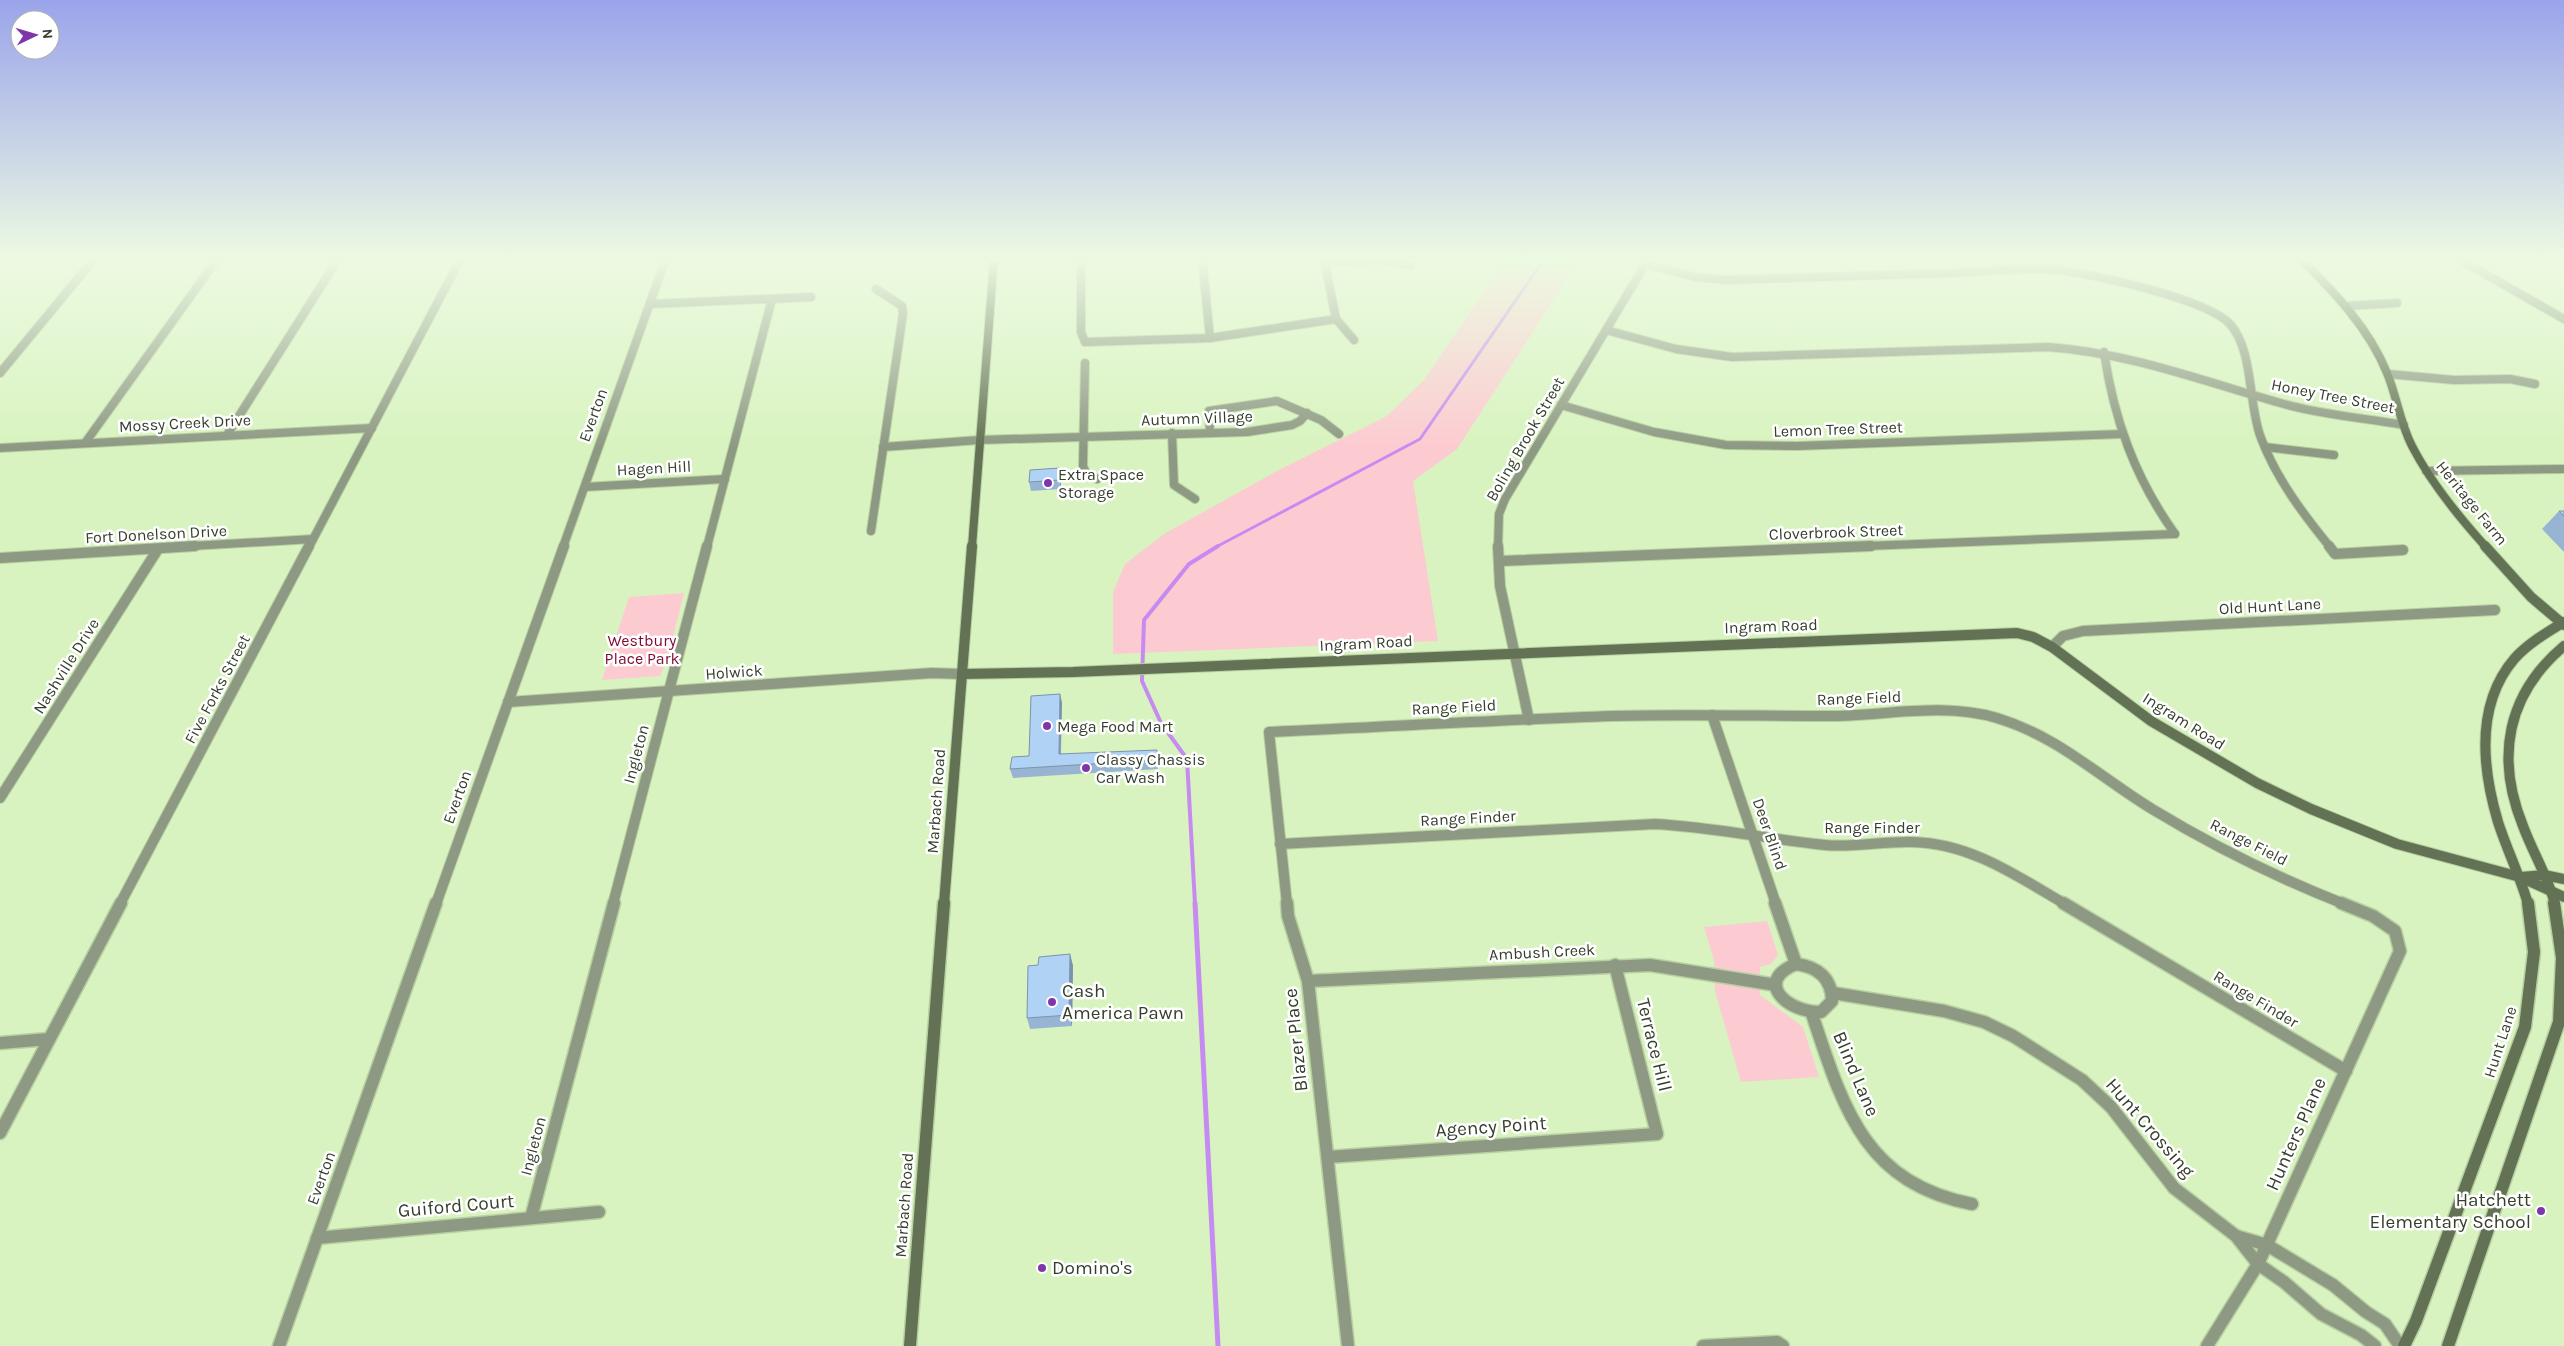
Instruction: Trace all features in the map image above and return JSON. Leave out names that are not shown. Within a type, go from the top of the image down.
[{"type":"main road","name":"Marbach Road","points":[[910,1346],[989,321]]},
{"type":"main road","name":"Heritage Farm","points":[[2358,321],[2367,334],[2388,374],[2409,441],[2426,471],[2459,517],[2539,606],[2563,623]]},
{"type":"main road","name":"Hunt Lane","points":[[2402,1346],[2416,1321],[2525,1027],[2534,967],[2532,925],[2520,878],[2498,823],[2487,784],[2484,751],[2485,722],[2492,696],[2513,659],[2533,640],[2563,623]]},
{"type":"main road","name":"Ingram Road","points":[[962,674],[1126,670],[2004,633],[2033,637],[2052,646],[2151,721],[2257,783],[2311,809],[2397,844],[2520,878],[2558,895]]},
{"type":"main road","points":[[2448,1346],[2559,1022],[2563,995],[2563,961],[2558,895],[2544,875],[2526,834],[2514,798],[2509,763],[2510,733],[2522,693],[2537,671],[2564,646]]},
{"type":"main road","name":"Ingram Road","points":[[2520,878],[2544,875],[2564,879]]},
{"type":"street","points":[[0,373],[43,321]]},
{"type":"street","points":[[85,443],[173,321]]},
{"type":"street","points":[[227,435],[299,321]]},
{"type":"street","name":"Five Forks Street","points":[[0,1133],[428,321]]},
{"type":"street","name":"Everton","points":[[278,1346],[644,321]]},
{"type":"street","name":"Ingleton","points":[[530,1218],[766,321]]},
{"type":"street","points":[[871,531],[903,321]]},
{"type":"street","points":[[1081,321],[1081,332],[1085,342],[1210,338],[1324,321]]},
{"type":"street","points":[[1208,321],[1210,338]]},
{"type":"street","points":[[1338,321],[1354,340]]},
{"type":"street","name":"Boling Brook Street","points":[[1530,720],[1500,586],[1497,530],[1499,514],[1611,321]]},
{"type":"street","points":[[2226,321],[2235,330],[2256,422],[2264,447],[2293,498],[2336,554],[2403,550]]},
{"type":"street","name":"Honey Tree Street","points":[[1606,330],[1676,349],[1732,357],[2048,348],[2104,352],[2286,404],[2404,425]]},
{"type":"street","points":[[2104,352],[2108,383],[2122,434]]},
{"type":"street","points":[[1084,363],[1083,466],[1086,473],[1097,479]]},
{"type":"street","points":[[2388,374],[2454,380],[2510,378],[2535,384]]},
{"type":"street","points":[[1210,432],[1210,411],[1272,401],[1307,413],[1321,420],[1339,434]]},
{"type":"street","name":"Lemon Tree Street","points":[[1561,405],[1654,432],[1735,446],[1796,446],[2122,434]]},
{"type":"street","name":"Autumn Village","points":[[883,447],[979,440],[1248,432],[1278,428],[1300,421],[1307,413]]},
{"type":"street","name":"Mossy Creek Drive","points":[[0,448],[372,428]]},
{"type":"street","points":[[1172,433],[1174,484],[1196,499]]},
{"type":"street","name":"Cloverbrook Street","points":[[1500,561],[2174,534],[2141,480],[2122,434]]},
{"type":"street","points":[[2264,447],[2334,455]]},
{"type":"street","points":[[2426,471],[2564,469]]},
{"type":"street","name":"Hagen Hill","points":[[585,487],[725,479]]},
{"type":"street","name":"Fort Donelson Drive","points":[[0,558],[313,539]]},
{"type":"street","name":"Nashville Drive","points":[[0,798],[158,549]]},
{"type":"street","name":"Old Hunt Lane","points":[[2052,646],[2060,636],[2071,632],[2106,629],[2495,610]]},
{"type":"street","name":"Holwick","points":[[508,702],[932,673],[962,674]]},
{"type":"street","name":"Range Field","points":[[1269,732],[1530,720],[1712,715],[1839,716],[1939,710],[1968,712],[1996,718],[2030,730],[2065,748],[2150,808],[2214,844],[2310,891],[2373,916],[2395,931]]},
{"type":"street","name":"Deer Blind","points":[[1712,715],[1796,964]]},
{"type":"street","name":"Blazer Place","points":[[1269,732],[1288,916],[1308,981],[1348,1346]]},
{"type":"street","name":"Range Finder","points":[[1280,844],[1656,824],[1682,825],[1829,846],[1905,842],[1936,844],[1964,850],[1992,861],[2346,1071]]},
{"type":"street","name":"Hunters Plane","points":[[2207,1346],[2258,1264],[2346,1071],[2400,951],[2395,931]]},
{"type":"street","points":[[1796,964],[1816,969],[1830,984],[1833,993],[1832,1001],[1828,1008],[1812,1014],[1792,1008],[1784,1002],[1776,985],[1781,970],[1796,964]]},
{"type":"street","name":"Ambush Creek","points":[[1308,981],[1615,965],[1650,965],[1776,985]]},
{"type":"street","name":"Terrace Hill","points":[[1615,965],[1657,1134]]},
{"type":"street","name":"Hunt Crossing","points":[[1833,993],[1961,1015],[1984,1022],[2013,1036],[2092,1089],[2111,1107],[2174,1188],[2236,1236],[2258,1264],[2284,1282],[2321,1314],[2340,1326],[2360,1335],[2375,1346]]},
{"type":"street","name":"Blind Lane","points":[[1812,1014],[1843,1101],[1854,1124],[1871,1146],[1906,1180],[1929,1193],[1952,1202],[1972,1204]]},
{"type":"street","points":[[0,1043],[49,1039]]},
{"type":"street","name":"Agency Point","points":[[1328,1157],[1657,1134]]},
{"type":"street","name":"Guiford Court","points":[[317,1238],[599,1212]]},
{"type":"street","name":"Hunt Crossing","points":[[2236,1236],[2267,1245],[2333,1285],[2366,1312],[2385,1324],[2402,1346]]},
{"type":"street","points":[[1704,1346],[1777,1342],[1783,1346]]},
{"type":"green space","points":[[1464,321],[1540,321],[1457,449],[1413,481],[1438,641],[1113,654],[1113,592],[1125,564],[1164,534],[1275,472],[1387,416],[1424,380]]},
{"type":"green space","name":"Westbury Place Park","points":[[684,593],[667,661],[660,676],[602,680],[629,597]]},
{"type":"green space","points":[[1767,921],[1778,955],[1771,964],[1760,967],[1760,995],[1803,1027],[1819,1077],[1741,1082],[1715,991],[1714,960],[1704,927]]},
{"type":"building","points":[[1060,468],[1060,480],[1029,482],[1030,470]]},
{"type":"building","points":[[1060,694],[1059,754],[1157,750],[1157,760],[1010,769],[1012,757],[1029,756],[1031,696]]},
{"type":"building","name":"Cash America Pawn","points":[[1070,954],[1069,1015],[1027,1018],[1028,966],[1038,965],[1039,957]]},
{"type":"waterway","points":[[1216,547],[1420,439],[1502,321]]},
{"type":"waterway","points":[[1195,904],[1187,759],[1161,723],[1142,681],[1144,620],[1189,564],[1218,546]]},
{"type":"waterway","points":[[1195,903],[1218,1346]]},
{"type":"place","name":"Extra Space Storage","points":[[1048,483]]},
{"type":"place","name":"Mega Food Mart","points":[[1047,726]]},
{"type":"place","name":"Classy Chassis Car Wash","points":[[1086,768]]},
{"type":"place","name":"Cash America Pawn","points":[[1052,1002]]},
{"type":"place","name":"Hatchett Elementary School","points":[[2541,1211]]},
{"type":"place","name":"Domino's","points":[[1042,1268]]}]
